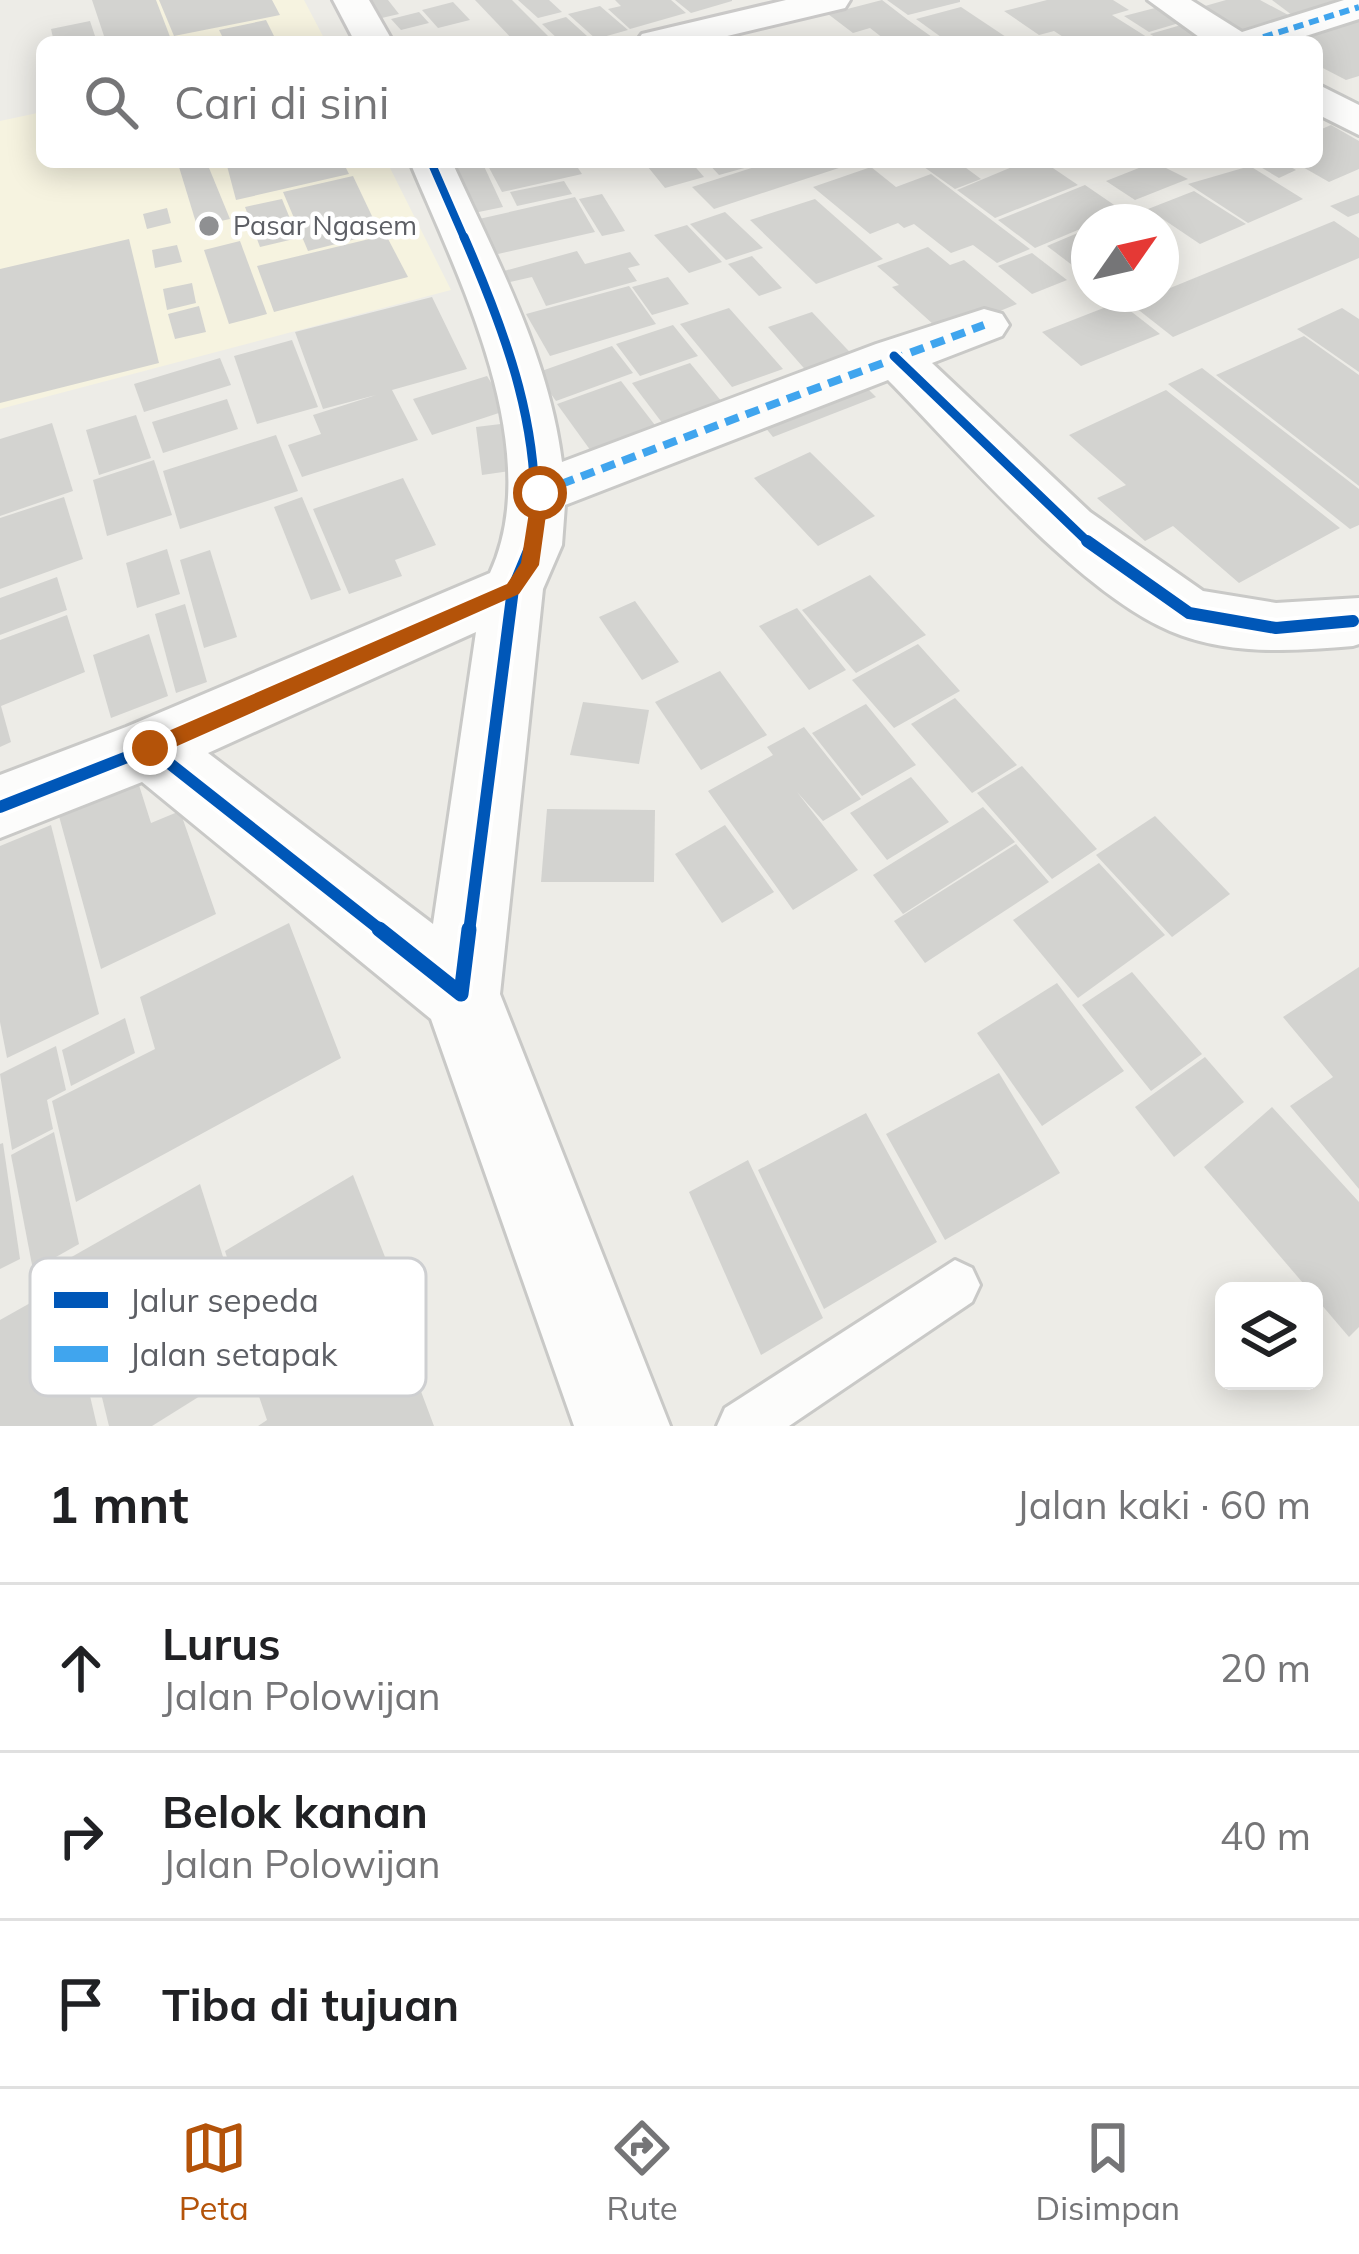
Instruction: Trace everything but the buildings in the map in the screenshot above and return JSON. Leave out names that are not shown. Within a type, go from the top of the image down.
[{"type":"street","points":[[351,0],[371,36]]},
{"type":"street","points":[[680,36],[832,0]]},
{"type":"street","points":[[1166,0],[1223,36]]},
{"type":"street","points":[[1267,36],[1359,7]]},
{"type":"street","points":[[1323,100],[1359,123]]},
{"type":"street","points":[[434,168],[480,278],[533,431],[540,493],[530,565],[513,589],[461,994],[622,1426]]},
{"type":"street","points":[[540,493],[984,325]]},
{"type":"street","points":[[894,356],[1069,527],[1139,582],[1189,613],[1276,628],[1353,621]]},
{"type":"street","points":[[0,807],[150,748],[513,589]]},
{"type":"street","points":[[150,748],[461,994]]},
{"type":"lane","points":[[743,1426],[956,1285]]},
{"type":"shaded area","points":[[103,0],[304,0],[323,36],[113,36]]},
{"type":"shaded area","name":"Pasar Ngasem","points":[[36,113],[36,168],[390,168],[451,290],[0,409],[0,121]]},
{"type":"marked path","points":[[1267,36],[1359,7]]},
{"type":"marked path","points":[[540,492],[984,325]]},
{"type":"cycle path","points":[[0,807],[150,748],[513,589],[533,545],[538,493],[532,436],[497,317],[434,168]]},
{"type":"cycle path","points":[[894,356],[1069,527],[1139,582],[1189,613],[1276,628],[1353,621]]},
{"type":"cycle path","points":[[150,748],[461,994],[513,589]]},
{"type":"place","name":"Pasar Ngasem","points":[[209,226]]},
{"type":"route","points":[[150,748],[513,589],[530,565],[540,493]]}]
